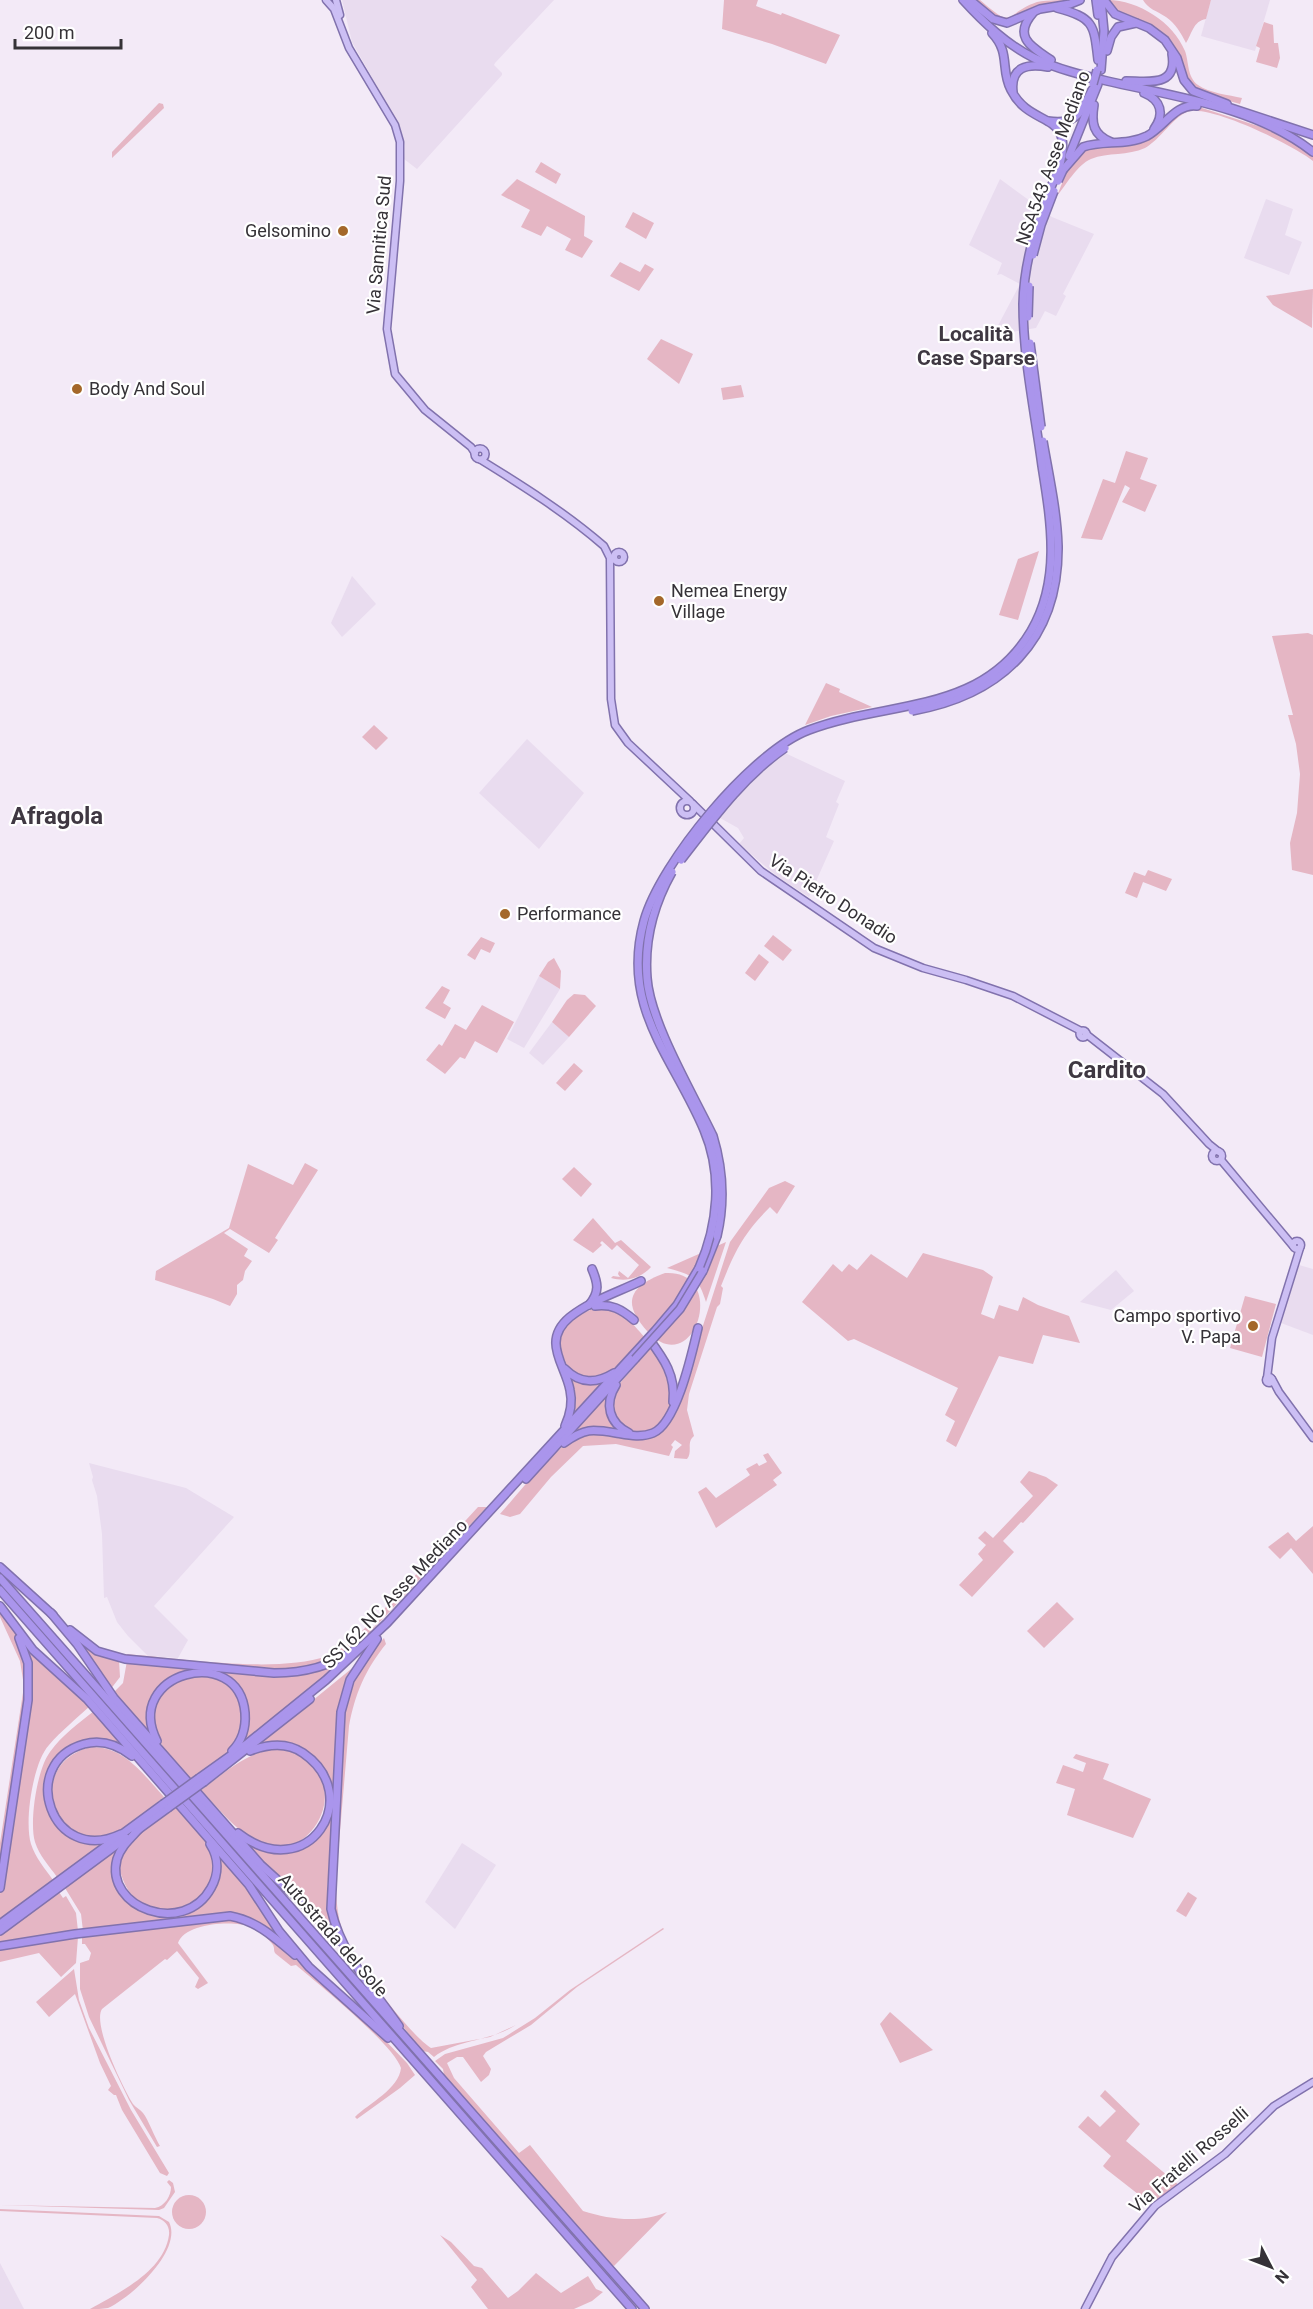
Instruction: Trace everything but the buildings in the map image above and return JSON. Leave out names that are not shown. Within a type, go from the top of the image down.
[{"type":"highway","points":[[963,0],[1013,45],[1034,58],[1066,70]]},
{"type":"highway","points":[[970,0],[1000,22],[1013,22],[1034,11],[1080,0]]},
{"type":"highway","points":[[970,0],[1008,36],[1051,60],[1126,83],[1218,108],[1266,118],[1313,133]]},
{"type":"highway","name":"NSA543 Asse Mediano","points":[[1096,0],[1100,31],[1099,70]]},
{"type":"highway","points":[[1103,0],[1115,14],[1157,33],[1171,48],[1184,80],[1193,91],[1288,135],[1313,152]]},
{"type":"highway","name":"NSA543 Asse Mediano","points":[[717,1236],[722,1186],[718,1154],[712,1136],[655,1013],[647,980],[647,947],[652,917],[672,871],[747,781],[778,752],[801,737],[833,724],[929,708],[965,697],[1000,676],[1019,658],[1034,638],[1050,602],[1055,583],[1058,548],[1055,511],[1030,345],[1029,286],[1035,245],[1041,225],[1099,70],[1104,31],[1103,0]]},
{"type":"highway","points":[[1055,7],[1076,14],[1093,27],[1096,34],[1098,60]]},
{"type":"highway","points":[[972,9],[1001,43],[1008,81],[1014,95],[1025,108],[1046,120],[1060,132],[1064,139],[1061,169]]},
{"type":"highway","points":[[1034,11],[1025,24],[1024,34],[1031,47],[1051,60]]},
{"type":"highway","points":[[1099,70],[1114,31],[1123,24],[1138,23]]},
{"type":"highway","points":[[1126,83],[1153,83],[1166,77],[1173,66],[1171,48]]},
{"type":"highway","points":[[1014,95],[1014,78],[1021,69],[1032,64],[1126,83],[1242,113]]},
{"type":"highway","points":[[1126,83],[1150,96],[1160,106],[1159,122],[1150,134]]},
{"type":"highway","points":[[1046,120],[1062,122],[1074,118],[1082,109],[1094,86]]},
{"type":"highway","points":[[1094,86],[1092,122],[1100,135],[1114,143]]},
{"type":"highway","points":[[1061,169],[1083,147],[1135,140],[1150,134],[1186,106],[1218,108]]},
{"type":"highway","name":"NSA543 Asse Mediano","points":[[699,1269],[712,1236],[715,1218],[714,1164],[704,1131],[664,1056],[645,1010],[639,965],[644,921],[658,886],[676,858],[728,793],[773,751],[805,731],[832,722],[921,704],[963,692],[1002,667],[1032,630],[1047,594],[1052,547],[1049,509],[1026,358],[1024,286],[1030,243],[1043,203],[1061,169]]},
{"type":"highway","name":"SS162 NC Asse Mediano","points":[[374,1639],[563,1432],[680,1309],[711,1254],[717,1236]]},
{"type":"highway","points":[[586,1308],[595,1297],[598,1287],[592,1269]]},
{"type":"highway","name":"SS162 NC Asse Mediano","points":[[634,1358],[677,1305],[699,1269]]},
{"type":"highway","points":[[563,1432],[570,1412],[571,1396],[570,1387],[556,1350],[560,1329],[573,1315],[641,1281]]},
{"type":"highway","points":[[586,1308],[612,1306],[634,1320]]},
{"type":"highway","points":[[550,1453],[576,1434],[586,1430],[594,1429],[634,1436],[650,1434],[660,1429],[672,1411],[698,1328]]},
{"type":"highway","points":[[649,1339],[664,1359],[671,1376],[674,1396],[672,1411]]},
{"type":"highway","points":[[561,1365],[574,1377],[591,1382],[620,1373]]},
{"type":"highway","points":[[620,1373],[610,1396],[610,1412],[615,1423],[634,1436]]},
{"type":"highway","name":"SS162 NC Asse Mediano","points":[[0,1924],[122,1834],[202,1780],[374,1639],[550,1453],[620,1373]]},
{"type":"highway","points":[[0,1567],[87,1645],[125,1659],[293,1673],[322,1666],[348,1655],[374,1639]]},
{"type":"highway","name":"Autostrada del Sole","points":[[0,1578],[645,2309]]},
{"type":"highway","name":"Autostrada del Sole","points":[[0,1590],[632,2309]]},
{"type":"highway","points":[[0,1606],[33,1650],[87,1699],[249,1885],[279,1931],[309,1967]]},
{"type":"highway","points":[[51,1613],[82,1651],[114,1698],[261,1865],[302,1902],[344,1947],[421,2057]]},
{"type":"highway","points":[[0,1888],[30,1680],[24,1647],[14,1627]]},
{"type":"highway","points":[[344,1947],[334,1923],[330,1893],[341,1713],[350,1680],[374,1639]]},
{"type":"highway","points":[[161,1749],[152,1731],[151,1717],[155,1699],[173,1679],[184,1673],[198,1671],[211,1673],[223,1678],[233,1686],[245,1710],[242,1736],[236,1747],[218,1767]]},
{"type":"highway","points":[[122,1834],[102,1841],[87,1840],[68,1832],[53,1815],[48,1782],[60,1759],[70,1750],[90,1743],[108,1743],[118,1746],[144,1765]]},
{"type":"highway","points":[[218,1767],[258,1748],[288,1746],[298,1750],[318,1767],[330,1794],[327,1818],[321,1829],[304,1845],[293,1849],[282,1851],[261,1847],[242,1836],[225,1822]]},
{"type":"highway","name":"SS162 NC Asse Mediano","points":[[0,1931],[139,1829],[165,1806]]},
{"type":"highway","points":[[139,1829],[124,1845],[117,1858],[118,1879],[128,1897],[137,1905],[155,1913],[174,1914],[202,1900],[215,1881],[218,1870],[217,1861],[201,1830]]},
{"type":"highway","points":[[0,1946],[230,1916],[250,1921],[261,1927],[359,2010],[420,2068]]},
{"type":"main road","name":"Via Sannitica Sud","points":[[326,0],[334,9],[349,48],[395,125],[400,142],[400,181],[387,329],[395,374],[425,410],[471,447],[477,451],[485,451],[483,458],[604,546]]},
{"type":"main road","name":"Via Sannitica Sud","points":[[336,0],[341,28]]},
{"type":"main road","points":[[604,546],[621,552],[624,556],[611,574]]},
{"type":"main road","name":"Via Pietro Donadio","points":[[604,546],[610,558],[611,574],[612,707],[615,725],[628,743],[762,871],[874,948],[923,968],[1013,996],[1113,1053],[1163,1094],[1216,1153],[1214,1160],[1221,1160],[1295,1246],[1268,1358],[1269,1380],[1313,1438]]},
{"type":"main road","points":[[675,787],[681,813],[705,816]]},
{"type":"main road","points":[[680,806],[684,801],[691,803],[693,810],[689,815]]},
{"type":"main road","name":"Via Fratelli Rosselli","points":[[1085,2309],[1112,2257],[1155,2206],[1221,2157],[1274,2106],[1313,2082]]},
{"type":"shaded area","points":[[342,0],[554,0],[495,63],[494,65],[502,75],[417,169],[404,159],[405,146],[400,127],[352,42]]},
{"type":"shaded area","points":[[724,0],[758,0],[756,6],[781,15],[782,13],[840,35],[826,64],[722,29]]},
{"type":"shaded area","points":[[976,0],[980,0],[999,15],[1009,17],[1037,2],[1075,0],[1038,6],[1006,21],[988,14]]},
{"type":"shaded area","points":[[1108,0],[1142,8],[1163,22],[1179,40],[1185,51],[1194,82],[1208,90],[1242,98],[1240,104],[1201,93],[1189,85],[1179,56],[1160,31],[1146,22],[1119,13]]},
{"type":"shaded area","points":[[1143,0],[1211,0],[1206,19],[1198,22],[1186,43],[1172,22],[1150,8]]},
{"type":"shaded area","points":[[1211,0],[1270,0],[1255,51],[1201,36]]},
{"type":"shaded area","points":[[1264,22],[1273,25],[1274,43],[1278,43],[1280,58],[1277,68],[1256,62],[1260,48],[1256,46]]},
{"type":"shaded area","points":[[159,103],[163,104],[164,108],[112,158],[112,152]]},
{"type":"shaded area","points":[[1199,107],[1283,134],[1313,154],[1313,161],[1251,127],[1213,114],[1198,111],[1187,112],[1176,119],[1145,148],[1104,155],[1086,162],[1076,170],[1057,196],[1070,163],[1083,148],[1131,144],[1182,109]]},
{"type":"shaded area","points":[[541,162],[561,174],[556,184],[535,172]]},
{"type":"shaded area","points":[[517,179],[585,216],[584,236],[593,241],[582,258],[565,250],[571,239],[547,226],[541,236],[521,227],[530,210],[501,195]]},
{"type":"shaded area","points":[[1000,179],[1052,217],[1094,234],[1063,294],[1066,296],[1056,316],[1045,311],[1036,328],[993,335],[1020,284],[1001,274],[997,275],[1002,263],[969,245]]},
{"type":"shaded area","points":[[1266,199],[1293,209],[1285,235],[1302,242],[1289,275],[1244,258]]},
{"type":"shaded area","points":[[633,212],[654,223],[646,239],[625,227]]},
{"type":"shaded area","points":[[620,262],[640,272],[645,264],[654,269],[639,291],[610,276]]},
{"type":"shaded area","points":[[1313,289],[1312,328],[1273,305],[1266,296]]},
{"type":"shaded area","points":[[661,339],[693,354],[679,384],[647,359]]},
{"type":"shaded area","points":[[741,385],[744,397],[723,400],[721,388]]},
{"type":"shaded area","points":[[1126,451],[1148,458],[1140,479],[1157,485],[1145,512],[1122,502],[1130,488],[1125,485],[1102,540],[1081,538],[1103,479],[1115,483]]},
{"type":"shaded area","points":[[1039,551],[1018,620],[999,615],[1018,559]]},
{"type":"shaded area","points":[[352,576],[376,604],[342,637],[331,623]]},
{"type":"shaded area","points":[[1308,633],[1313,635],[1313,875],[1292,870],[1290,843],[1297,813],[1300,774],[1296,744],[1288,715],[1293,715],[1272,636]]},
{"type":"shaded area","points":[[826,683],[840,689],[839,692],[872,707],[831,716],[805,725]]},
{"type":"shaded area","points":[[374,725],[388,738],[376,750],[362,737]]},
{"type":"shaded area","points":[[527,739],[584,793],[539,849],[479,793]]},
{"type":"shaded area","points":[[785,753],[845,781],[826,837],[834,841],[809,897],[778,877],[739,844],[744,838],[738,828],[720,818],[749,784]]},
{"type":"shaded area","points":[[1148,870],[1172,879],[1166,891],[1143,882],[1137,898],[1125,893],[1134,872],[1145,876]]},
{"type":"shaded area","points":[[773,935],[792,950],[783,961],[764,946]]},
{"type":"shaded area","points":[[481,937],[495,943],[490,953],[481,949],[475,960],[467,955]]},
{"type":"shaded area","points":[[759,954],[769,962],[755,981],[745,973]]},
{"type":"shaded area","points":[[554,958],[561,971],[560,989],[539,976],[548,962]]},
{"type":"shaded area","points":[[539,976],[560,989],[524,1048],[507,1039]]},
{"type":"shaded area","points":[[442,986],[450,990],[443,1003],[451,1008],[445,1019],[425,1008]]},
{"type":"shaded area","points":[[574,994],[585,995],[596,1006],[569,1037],[552,1022]]},
{"type":"shaded area","points":[[482,1005],[514,1022],[497,1053],[475,1041],[465,1059],[460,1057],[445,1074],[426,1060],[439,1044],[442,1046],[455,1024],[466,1030]]},
{"type":"shaded area","points":[[552,1022],[569,1037],[543,1065],[529,1053]]},
{"type":"shaded area","points":[[574,1063],[583,1071],[565,1091],[556,1083]]},
{"type":"shaded area","points":[[305,1163],[318,1170],[275,1238],[278,1240],[269,1253],[230,1229],[224,1233],[248,1249],[244,1256],[252,1261],[245,1271],[243,1280],[237,1285],[237,1294],[230,1306],[155,1280],[156,1271],[229,1228],[248,1164],[293,1185]]},
{"type":"shaded area","points":[[574,1167],[592,1184],[581,1197],[562,1179]]},
{"type":"shaded area","points":[[785,1181],[795,1186],[777,1214],[770,1207],[746,1235],[721,1286],[723,1288],[720,1304],[717,1307],[689,1394],[687,1410],[694,1436],[690,1441],[690,1453],[687,1459],[674,1458],[675,1451],[682,1445],[675,1440],[671,1445],[673,1447],[669,1456],[616,1444],[583,1446],[551,1477],[520,1514],[510,1517],[500,1514],[547,1461],[579,1436],[593,1432],[607,1432],[634,1438],[646,1438],[657,1434],[668,1424],[677,1406],[730,1242],[769,1188]]},
{"type":"shaded area","points":[[593,1218],[615,1243],[621,1240],[651,1267],[632,1278],[622,1280],[611,1278],[620,1277],[619,1271],[628,1278],[639,1265],[617,1245],[612,1250],[602,1241],[600,1243],[602,1245],[593,1253],[573,1240]]},
{"type":"shaded area","points":[[726,1242],[706,1302],[700,1287],[693,1278],[667,1268]]},
{"type":"shaded area","points":[[923,1253],[983,1270],[993,1277],[981,1314],[994,1319],[999,1305],[1018,1311],[1023,1297],[1069,1316],[1080,1343],[1043,1335],[1033,1364],[999,1356],[956,1447],[946,1441],[955,1421],[945,1415],[958,1388],[854,1339],[848,1341],[802,1302],[833,1264],[842,1272],[849,1264],[857,1270],[871,1254],[907,1278]]},
{"type":"shaded area","points":[[1299,1265],[1313,1269],[1313,1335],[1281,1323]]},
{"type":"shaded area","points":[[1116,1270],[1134,1291],[1111,1310],[1080,1302]]},
{"type":"shaded area","points":[[665,1273],[685,1276],[696,1288],[700,1303],[698,1320],[691,1334],[679,1343],[665,1344],[648,1332],[634,1312],[632,1304],[633,1296],[643,1284]]},
{"type":"shaded area","name":"Campo sportivo V. Papa","points":[[1245,1296],[1276,1304],[1262,1357],[1230,1348]]},
{"type":"shaded area","points":[[599,1307],[612,1309],[627,1318],[665,1365],[671,1388],[670,1407],[663,1423],[647,1432],[636,1433],[627,1430],[613,1415],[613,1399],[617,1387],[636,1365],[626,1356],[607,1375],[592,1380],[575,1375],[563,1363],[559,1337],[563,1329],[579,1315]]},
{"type":"shaded area","points":[[567,1374],[604,1382],[571,1418]]},
{"type":"shaded area","points":[[608,1394],[607,1403],[623,1433],[603,1429],[570,1437]]},
{"type":"shaded area","points":[[768,1453],[782,1473],[773,1480],[777,1485],[716,1528],[698,1492],[706,1487],[716,1498],[750,1475],[746,1469],[757,1463],[759,1466],[767,1462],[763,1455]]},
{"type":"shaded area","points":[[89,1463],[186,1488],[234,1517],[154,1606],[188,1640],[178,1658],[148,1656],[117,1622],[107,1597],[104,1598],[102,1534],[97,1496]]},
{"type":"shaded area","points":[[1029,1471],[1046,1477],[1058,1485],[1003,1541],[1014,1552],[972,1597],[959,1585],[983,1560],[978,1554],[986,1545],[978,1538],[985,1531],[993,1538],[1033,1496],[1020,1482]]},
{"type":"shaded area","points":[[478,1507],[487,1507],[365,1638],[331,1660],[296,1669],[221,1666],[126,1657],[125,1654],[228,1663],[281,1664],[327,1656],[344,1647],[367,1626],[374,1627],[376,1625],[374,1620]]},
{"type":"shaded area","points":[[1313,1526],[1313,1574],[1291,1548],[1280,1559],[1268,1547],[1288,1532],[1296,1541]]},
{"type":"shaded area","points":[[1057,1602],[1074,1619],[1044,1648],[1027,1631]]},
{"type":"shaded area","points":[[0,1608],[14,1627],[23,1650],[28,1685],[0,1882],[0,1843],[24,1686],[20,1661],[0,1617]]},
{"type":"shaded area","points":[[384,1638],[386,1644],[372,1663],[362,1683],[354,1703],[349,1726],[336,1878],[338,1911],[344,1934],[362,1967],[385,1999],[422,2041],[431,2048],[481,2039],[453,2047],[434,2057],[422,2051],[380,1997],[342,1939],[334,1917],[332,1892],[346,1699],[352,1681],[368,1655]]},
{"type":"shaded area","points":[[24,1642],[90,1706],[49,1745],[43,1753],[34,1778],[29,1807],[29,1834],[35,1854],[53,1880],[0,1919],[0,1894],[8,1862],[32,1695],[30,1661]]},
{"type":"shaded area","points":[[81,1643],[96,1653],[119,1661],[120,1677],[110,1690],[79,1644]]},
{"type":"shaded area","points":[[345,1659],[242,1743],[248,1712],[242,1694],[212,1671],[200,1669],[178,1674],[157,1691],[149,1721],[151,1734],[113,1693],[123,1683],[127,1661],[292,1673]]},
{"type":"shaded area","points":[[356,1665],[345,1687],[335,1772],[327,1894],[333,1931],[245,1843],[276,1853],[299,1849],[310,1842],[324,1826],[328,1782],[300,1749],[257,1746]]},
{"type":"shaded area","points":[[196,1673],[222,1680],[230,1687],[240,1703],[242,1722],[241,1732],[231,1749],[191,1780],[164,1748],[154,1720],[156,1705],[162,1692],[173,1683]]},
{"type":"shaded area","points":[[94,1711],[123,1745],[103,1740],[69,1748],[47,1780],[50,1806],[58,1825],[73,1838],[100,1842],[101,1846],[57,1877],[35,1842],[33,1822],[35,1796],[41,1770],[54,1746]]},
{"type":"shaded area","points":[[91,1747],[103,1748],[123,1756],[164,1797],[122,1829],[94,1837],[76,1832],[63,1821],[54,1806],[52,1788],[57,1771],[70,1757]]},
{"type":"shaded area","points":[[281,1748],[306,1759],[320,1775],[325,1793],[322,1812],[313,1829],[300,1841],[282,1847],[263,1844],[245,1834],[201,1790],[248,1757]]},
{"type":"shaded area","points":[[1076,1754],[1109,1764],[1103,1779],[1151,1799],[1133,1838],[1067,1815],[1075,1789],[1056,1783],[1063,1765],[1083,1772],[1086,1763],[1073,1758]]},
{"type":"shaded area","points":[[176,1807],[208,1844],[215,1870],[210,1887],[198,1900],[183,1908],[165,1911],[148,1907],[133,1896],[120,1873],[120,1859],[133,1838]]},
{"type":"shaded area","points":[[462,1843],[496,1865],[455,1929],[425,1902]]},
{"type":"shaded area","points":[[120,1847],[114,1867],[131,1902],[176,1915],[213,1889],[219,1854],[241,1880],[288,1946],[261,1924],[243,1917],[83,1931],[81,1914],[65,1888]]},
{"type":"shaded area","points":[[59,1892],[63,1898],[66,1896],[76,1913],[78,1931],[0,1944],[0,1934]]},
{"type":"shaded area","points":[[1188,1892],[1197,1898],[1186,1917],[1176,1911]]},
{"type":"shaded area","points":[[223,1918],[249,1923],[283,1948],[357,2011],[407,2063],[415,2075],[357,2119],[355,2117],[389,2089],[399,2076],[401,2068],[385,2045],[337,1999],[296,1965],[291,1966],[276,1954],[273,1945],[257,1930],[233,1924],[200,1927],[182,1936],[178,1943],[208,1983],[198,1989],[195,1987],[199,1978],[177,1951],[102,2009],[100,2017],[101,2028],[116,2071],[133,2104],[147,2120],[160,2146],[157,2147],[129,2100],[89,2017],[80,1989],[80,1963],[89,1960],[91,1953],[85,1944],[82,1944],[82,1936]]},
{"type":"shaded area","points":[[663,1928],[577,1987],[531,2025],[486,2052],[483,2056],[491,2069],[489,2075],[481,2082],[463,2057],[457,2057],[447,2063],[454,2078],[519,2153],[530,2145],[583,2211],[626,2219],[647,2218],[667,2212],[614,2266],[444,2075],[443,2069],[435,2061],[445,2054],[503,2038],[535,2018],[570,1990]]},
{"type":"shaded area","points":[[78,1937],[76,1963],[61,1977],[39,1953],[0,1962],[0,1948]]},
{"type":"shaded area","points":[[74,1969],[79,2000],[89,2028],[131,2110],[169,2173],[167,2176],[160,2173],[122,2110],[116,2095],[108,2090],[111,2086],[100,2063],[75,1994],[49,2017],[36,2002]]},
{"type":"shaded area","points":[[890,2012],[933,2050],[900,2063],[880,2024]]},
{"type":"shaded area","points":[[1105,2090],[1140,2124],[1126,2141],[1180,2186],[1152,2205],[1103,2166],[1111,2156],[1078,2127],[1088,2116],[1100,2127],[1116,2111],[1100,2096]]},
{"type":"shaded area","points":[[169,2180],[173,2183],[175,2192],[164,2208],[159,2210],[0,2205],[155,2208],[162,2205],[169,2197],[171,2187],[167,2182]]},
{"type":"shaded area","points":[[189,2195],[201,2200],[206,2212],[201,2224],[189,2229],[177,2224],[172,2212],[177,2200]]},
{"type":"shaded area","points":[[0,2209],[159,2216],[169,2222],[171,2233],[169,2246],[153,2271],[130,2294],[108,2308],[90,2309],[138,2280],[158,2260],[169,2235],[166,2224],[157,2218],[0,2211]]},
{"type":"shaded area","points":[[440,2235],[451,2242],[474,2266],[482,2268],[508,2298],[536,2273],[561,2293],[588,2276],[596,2289],[603,2292],[592,2301],[574,2309],[488,2309],[471,2287],[477,2280]]},
{"type":"shaded area","points":[[0,2263],[24,2309],[0,2309]]},
{"type":"place","name":"Gelsomino","points":[[343,231]]},
{"type":"place","name":"Body And Soul","points":[[77,389]]},
{"type":"place","name":"Nemea Energy Village","points":[[659,601]]},
{"type":"place","name":"Performance","points":[[505,914]]},
{"type":"place","name":"Campo sportivo V. Papa","points":[[1253,1326]]},
{"type":"district","name":"Località Case Sparse","points":[[976,346]]},
{"type":"district","name":"Afragola","points":[[57,816]]},
{"type":"district","name":"Cardito","points":[[1107,1070]]}]
